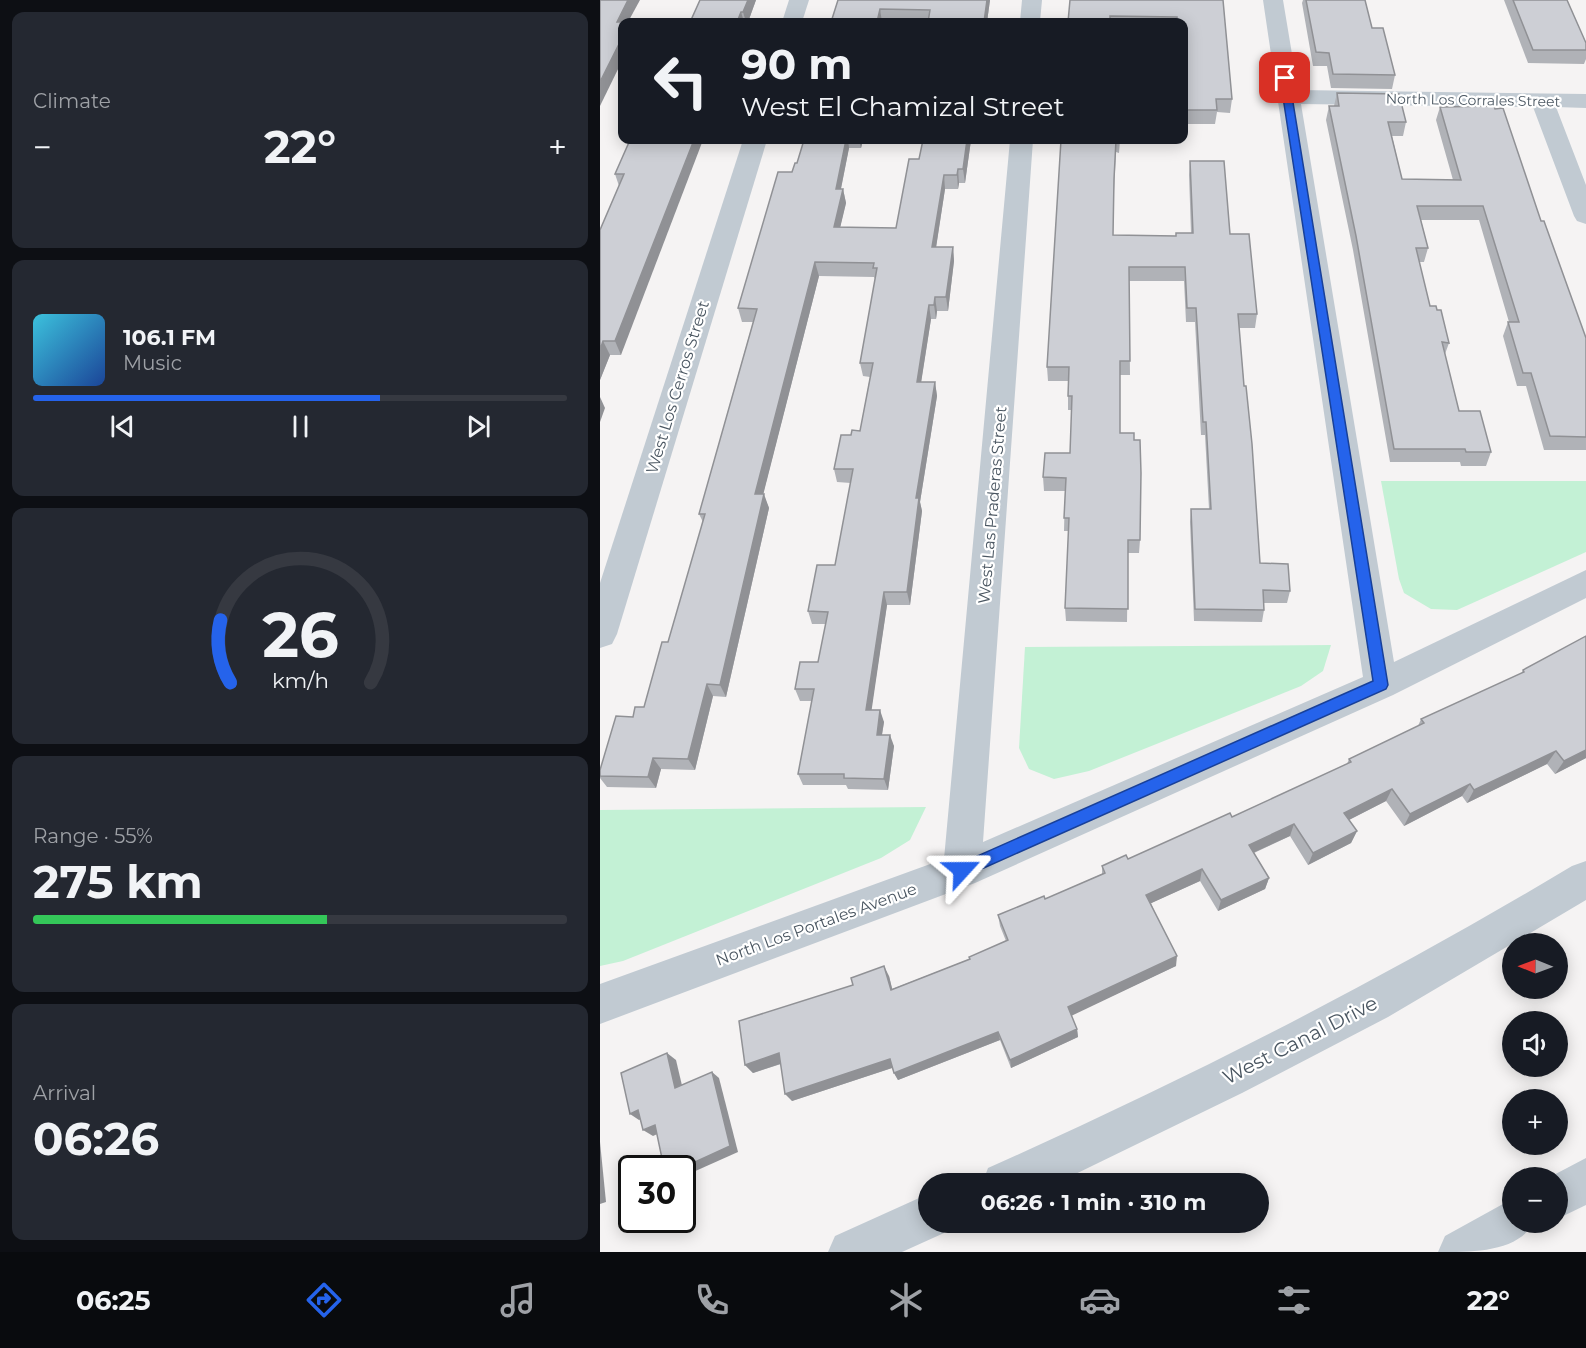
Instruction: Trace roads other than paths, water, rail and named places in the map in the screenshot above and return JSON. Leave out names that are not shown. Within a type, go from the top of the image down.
[{"type":"street","points":[[793,18],[799,0]]},
{"type":"street","points":[[1030,18],[1032,0]]},
{"type":"street","points":[[1273,0],[1381,685]]},
{"type":"street","name":"North Los Corrales Street","points":[[1288,97],[1586,101]]},
{"type":"street","points":[[1542,101],[1586,216]]},
{"type":"street","name":"West Los Cerros Street","points":[[600,634],[754,144]]},
{"type":"street","name":"West Las Praderas Street","points":[[962,870],[1021,144]]},
{"type":"street","name":"North Los Portales Avenue","points":[[600,1004],[962,870],[1381,685],[1586,583]]},
{"type":"street","name":"West Canal Drive","points":[[1027,1173],[1240,1071],[1379,999],[1493,935],[1586,879]]},
{"type":"street","points":[[1568,1191],[1586,1180]]},
{"type":"street","points":[[851,1252],[918,1222]]},
{"type":"street","points":[[1461,1252],[1502,1228]]}]
